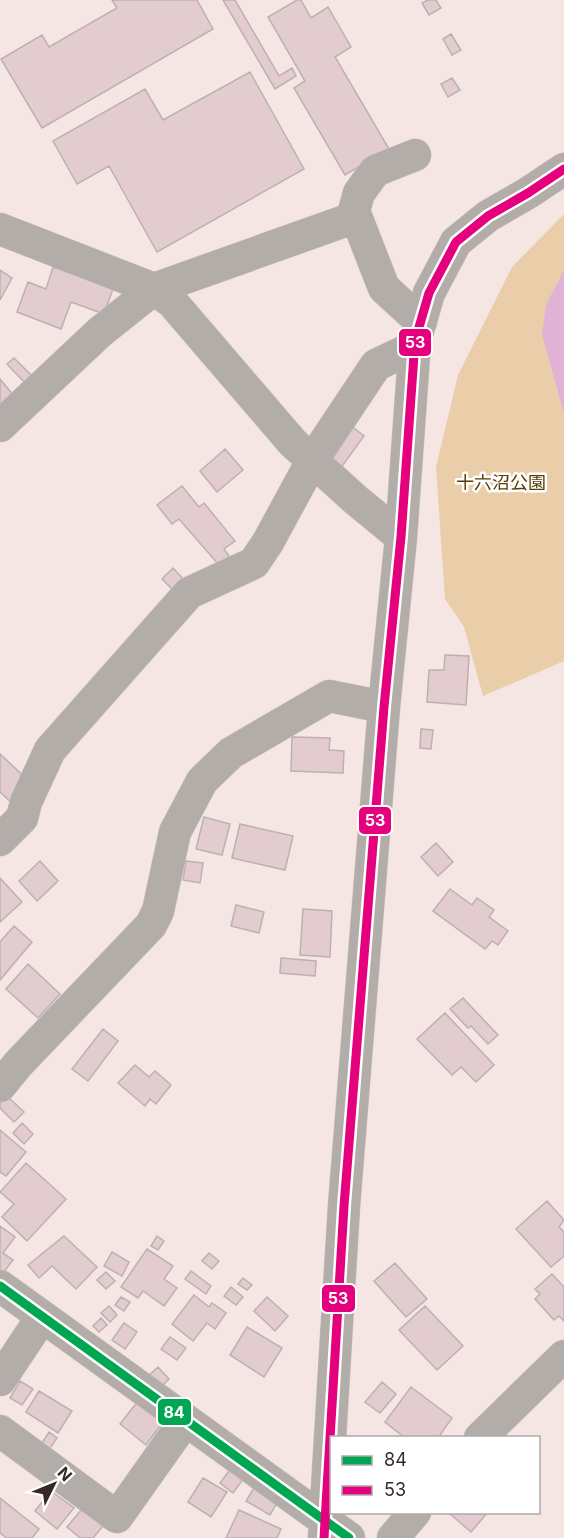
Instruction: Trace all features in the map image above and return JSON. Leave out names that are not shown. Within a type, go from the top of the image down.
[{"type":"street","points":[[415,155],[375,171],[359,193],[354,211],[384,288],[418,334]]},
{"type":"street","points":[[336,1436],[344,1206],[384,707],[418,334],[429,293],[456,242],[488,216],[564,169]]},
{"type":"street","points":[[0,426],[100,332],[154,289],[357,217]]},
{"type":"street","points":[[0,230],[154,289],[172,302],[293,443],[401,537]]},
{"type":"street","points":[[6,822],[22,818],[26,802],[50,750],[189,593],[254,563],[312,461],[376,366],[418,334]]},
{"type":"street","points":[[0,1086],[19,1063],[151,925],[158,911],[175,832],[202,781],[231,753],[330,696],[384,707]]},
{"type":"street","points":[[0,1286],[333,1532]]},
{"type":"street","points":[[0,1380],[42,1317]]},
{"type":"street","points":[[481,1436],[564,1356]]},
{"type":"street","points":[[2,1437],[117,1517],[185,1421]]},
{"type":"street","points":[[333,1532],[334,1514]]},
{"type":"street","points":[[393,1538],[413,1514]]},
{"type":"green space","name":"十六沼公園","points":[[564,214],[564,661],[483,696],[464,627],[445,599],[436,467],[458,375],[512,267]]},
{"type":"shaded area","points":[[564,270],[564,413],[542,335],[546,305]]},
{"type":"building","points":[[112,0],[197,0],[213,29],[42,128],[1,59],[42,35],[49,47],[117,8]]},
{"type":"building","points":[[223,0],[235,0],[279,76],[292,68],[296,76],[275,89]]},
{"type":"building","points":[[297,0],[301,0],[311,18],[328,7],[351,47],[335,57],[389,149],[345,175],[294,88],[305,81],[268,17]]},
{"type":"building","points":[[436,0],[441,8],[429,15],[422,3]]},
{"type":"building","points":[[451,34],[461,50],[452,55],[443,39]]},
{"type":"building","points":[[250,72],[304,169],[157,252],[109,166],[77,184],[53,141],[145,89],[163,120]]},
{"type":"building","points":[[452,78],[460,90],[448,97],[441,84]]},
{"type":"building","points":[[53,267],[113,289],[104,314],[71,302],[61,329],[17,312],[28,282],[46,289]]},
{"type":"building","points":[[0,270],[12,278],[0,300]]},
{"type":"building","points":[[14,358],[31,375],[24,382],[7,364]]},
{"type":"building","points":[[0,379],[14,396],[0,408]]},
{"type":"building","points":[[350,425],[364,436],[340,469],[326,458]]},
{"type":"building","points":[[225,449],[243,470],[217,492],[200,471]]},
{"type":"building","points":[[182,486],[199,507],[204,503],[235,541],[224,549],[229,556],[219,565],[179,519],[172,524],[157,505]]},
{"type":"building","points":[[173,568],[186,582],[175,592],[162,579]]},
{"type":"building","points":[[445,655],[469,656],[466,705],[427,702],[429,670],[444,670]]},
{"type":"building","points":[[421,729],[433,730],[431,749],[420,748]]},
{"type":"building","points":[[292,737],[330,738],[329,750],[344,751],[343,773],[291,771]]},
{"type":"building","points":[[0,754],[33,785],[14,805],[0,792]]},
{"type":"building","points":[[204,817],[230,824],[222,855],[196,849]]},
{"type":"building","points":[[240,824],[293,836],[285,870],[232,858]]},
{"type":"building","points":[[436,843],[453,862],[438,876],[421,857]]},
{"type":"building","points":[[40,861],[58,881],[37,901],[19,881]]},
{"type":"building","points":[[186,861],[203,863],[200,883],[183,880]]},
{"type":"building","points":[[0,878],[22,902],[0,922]]},
{"type":"building","points":[[450,889],[472,905],[477,898],[494,910],[489,917],[508,931],[498,945],[492,941],[485,949],[433,911]]},
{"type":"building","points":[[236,905],[264,912],[259,933],[231,926]]},
{"type":"building","points":[[303,909],[332,911],[330,957],[300,955]]},
{"type":"building","points":[[14,926],[32,942],[0,980],[0,942]]},
{"type":"building","points":[[281,958],[316,961],[315,976],[280,973]]},
{"type":"building","points":[[28,964],[60,994],[38,1018],[6,989]]},
{"type":"building","points":[[463,998],[498,1035],[488,1044],[450,1009]]},
{"type":"building","points":[[445,1013],[494,1065],[476,1082],[461,1067],[452,1075],[417,1039]]},
{"type":"building","points":[[103,1029],[118,1041],[88,1081],[72,1069]]},
{"type":"building","points":[[135,1065],[149,1077],[155,1071],[171,1085],[156,1104],[150,1099],[145,1106],[118,1083]]},
{"type":"building","points":[[7,1096],[24,1112],[14,1122],[0,1108],[0,1103]]},
{"type":"building","points":[[22,1123],[33,1134],[24,1144],[13,1133]]},
{"type":"building","points":[[0,1130],[26,1152],[6,1176],[0,1172]]},
{"type":"building","points":[[26,1163],[66,1199],[27,1241],[2,1217],[14,1204],[0,1192]]},
{"type":"building","points":[[547,1201],[564,1220],[559,1227],[564,1232],[564,1256],[551,1267],[516,1229]]},
{"type":"building","points":[[0,1226],[15,1237],[3,1253],[13,1260],[0,1277]]},
{"type":"building","points":[[64,1236],[97,1267],[76,1289],[52,1266],[39,1278],[28,1265]]},
{"type":"building","points":[[157,1236],[164,1241],[158,1250],[151,1246]]},
{"type":"building","points":[[147,1249],[173,1266],[164,1279],[177,1288],[164,1306],[143,1291],[138,1298],[121,1287]]},
{"type":"building","points":[[112,1252],[129,1262],[122,1276],[104,1266]]},
{"type":"building","points":[[209,1253],[219,1261],[212,1269],[202,1261]]},
{"type":"building","points":[[395,1263],[427,1299],[406,1317],[374,1281]]},
{"type":"building","points":[[191,1271],[211,1286],[206,1294],[185,1279]]},
{"type":"building","points":[[106,1272],[115,1281],[106,1289],[97,1280]]},
{"type":"building","points":[[552,1274],[564,1287],[564,1321],[559,1316],[554,1320],[535,1299],[540,1294],[535,1289]]},
{"type":"building","points":[[243,1278],[252,1285],[247,1290],[238,1284]]},
{"type":"building","points":[[231,1287],[243,1297],[236,1305],[224,1296]]},
{"type":"building","points":[[194,1295],[209,1307],[212,1303],[226,1313],[215,1329],[207,1323],[193,1341],[172,1324]]},
{"type":"building","points":[[121,1297],[130,1302],[124,1311],[115,1305]]},
{"type":"building","points":[[267,1297],[288,1316],[275,1331],[254,1311]]},
{"type":"building","points":[[109,1306],[117,1315],[110,1322],[101,1313]]},
{"type":"building","points":[[425,1306],[463,1346],[437,1370],[399,1330]]},
{"type":"building","points":[[101,1318],[107,1325],[99,1332],[93,1326]]},
{"type":"building","points":[[124,1323],[137,1332],[125,1349],[112,1340]]},
{"type":"building","points":[[247,1327],[282,1348],[264,1377],[230,1355]]},
{"type":"building","points":[[170,1337],[186,1348],[177,1360],[161,1349]]},
{"type":"building","points":[[158,1367],[169,1379],[159,1389],[147,1377]]},
{"type":"building","points":[[20,1381],[33,1389],[22,1405],[10,1398]]},
{"type":"building","points":[[382,1382],[396,1394],[380,1413],[365,1402]]},
{"type":"building","points":[[411,1387],[452,1418],[439,1436],[402,1436],[385,1422]]},
{"type":"building","points":[[39,1391],[72,1411],[58,1433],[26,1412]]},
{"type":"building","points":[[138,1401],[163,1422],[146,1445],[120,1424]]},
{"type":"building","points":[[49,1432],[57,1438],[48,1451],[40,1446]]},
{"type":"building","points":[[231,1468],[244,1478],[233,1493],[220,1483]]},
{"type":"building","points":[[203,1478],[227,1492],[211,1517],[188,1502]]},
{"type":"building","points":[[254,1488],[278,1501],[270,1515],[246,1501]]},
{"type":"building","points":[[51,1491],[74,1508],[57,1529],[35,1511]]},
{"type":"building","points":[[0,1498],[39,1529],[32,1538],[7,1538],[0,1533]]},
{"type":"building","points":[[82,1509],[103,1526],[93,1538],[80,1538],[67,1527]]},
{"type":"building","points":[[239,1510],[281,1529],[277,1538],[226,1538]]},
{"type":"building","points":[[450,1514],[486,1514],[471,1532]]},
{"type":"transit line","name":"53","points":[[330,1436],[344,1206],[384,707],[401,537],[415,341],[429,293],[456,242],[488,216],[564,169]]},
{"type":"transit line","name":"84","points":[[0,1286],[349,1538]]},
{"type":"transit line","name":"53","points":[[324,1538],[330,1438]]}]
